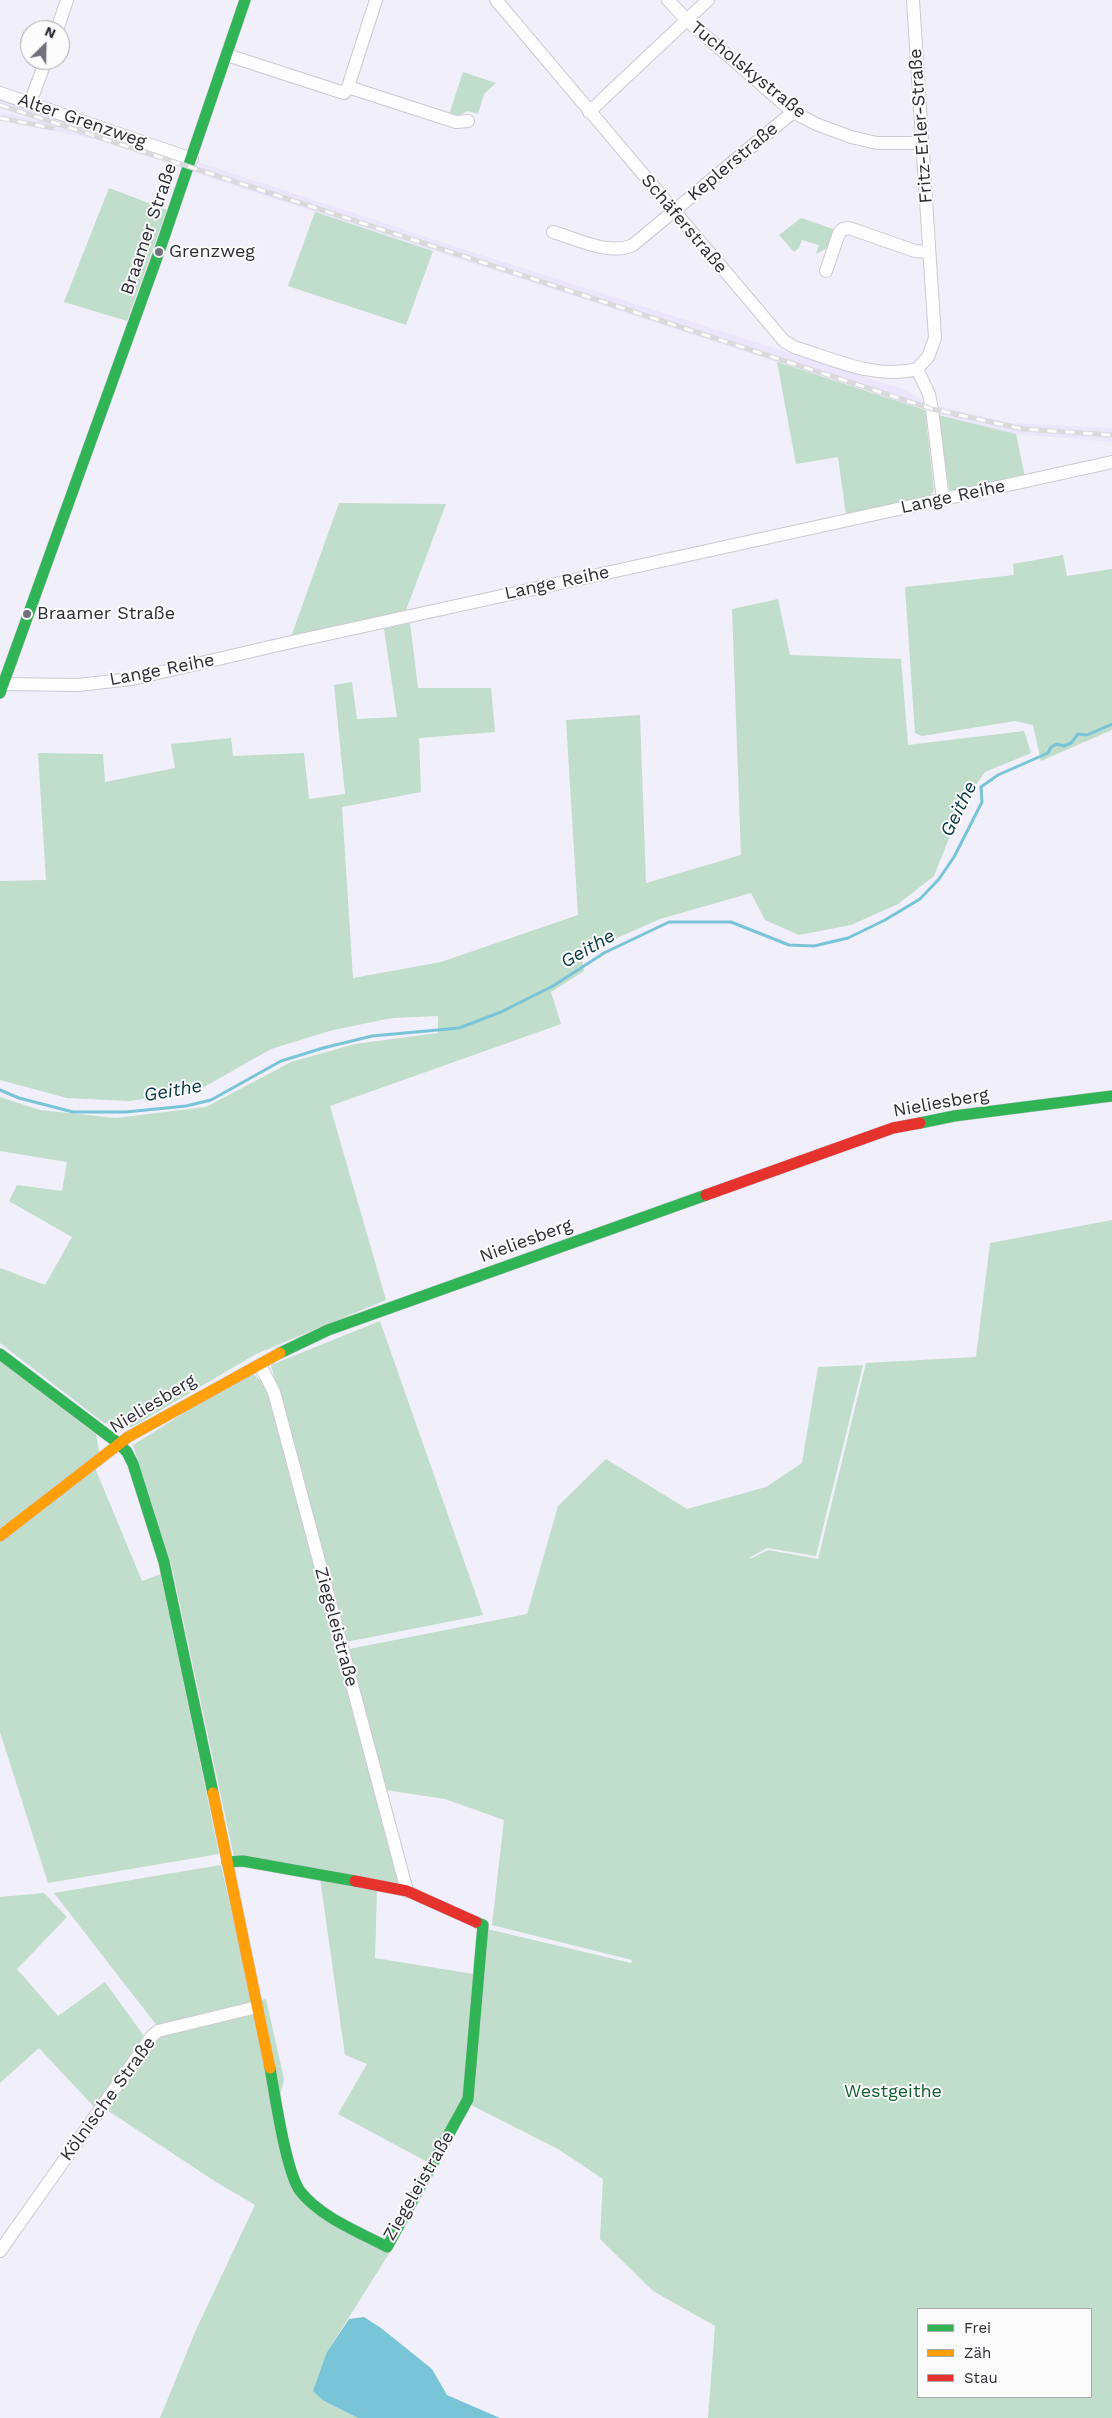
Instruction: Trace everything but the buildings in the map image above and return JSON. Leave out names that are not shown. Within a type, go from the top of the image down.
[{"type":"street","points":[[61,20],[68,0]]},
{"type":"street","name":"Braamer Straße","points":[[1,687],[192,159],[245,0]]},
{"type":"street","points":[[227,55],[344,94],[348,87],[376,0]]},
{"type":"street","name":"Schäferstraße","points":[[496,0],[784,341],[794,347],[878,372],[893,373],[917,369]]},
{"type":"street","name":"Tucholskystraße","points":[[668,0],[687,20],[793,112],[816,124],[851,137],[877,143],[922,143]]},
{"type":"street","points":[[589,112],[708,0]]},
{"type":"street","name":"Fritz-Erler-Straße","points":[[913,0],[935,338],[928,356],[917,369]]},
{"type":"street","points":[[30,103],[42,70]]},
{"type":"street","points":[[348,87],[456,122],[468,121]]},
{"type":"street","name":"Alter Grenzweg","points":[[0,93],[192,159]]},
{"type":"street","name":"Keplerstraße","points":[[553,232],[610,248],[626,248],[674,212],[793,112]]},
{"type":"street","points":[[826,271],[839,233],[843,229],[850,228],[915,251],[929,252]]},
{"type":"street","points":[[917,369],[929,394],[932,409],[943,500]]},
{"type":"street","name":"Lange Reihe","points":[[1,687],[78,684],[132,679],[306,638],[1112,462]]},
{"type":"street","name":"Nieliesberg","points":[[0,1536],[118,1443],[235,1376],[328,1330],[893,1128],[946,1118],[1112,1096]]},
{"type":"street","name":"Ziegeleistraße","points":[[0,1354],[118,1443],[133,1464],[164,1562],[290,2166],[295,2183],[304,2195],[320,2208],[387,2247],[468,2098],[483,1925],[407,1891],[267,1865],[227,1862]]},
{"type":"street","name":"Ziegeleistraße","points":[[260,1365],[274,1392],[407,1891]]},
{"type":"street","name":"Kölnische Straße","points":[[0,2251],[152,2036],[158,2031],[257,2007]]},
{"type":"shaded area","points":[[0,97],[472,252],[906,390],[925,402],[925,410],[216,180],[104,141],[0,120],[0,112],[39,121],[0,108]]},
{"type":"shaded area","points":[[939,406],[1010,423],[1112,428],[1112,442],[1016,434],[938,415]]},
{"type":"green space","points":[[463,72],[496,83],[484,94],[478,114],[468,111],[457,116],[449,115]]},
{"type":"green space","points":[[109,188],[167,210],[127,321],[64,302]]},
{"type":"green space","points":[[315,212],[433,251],[406,325],[288,286]]},
{"type":"green space","points":[[801,218],[836,230],[831,246],[816,254],[819,245],[802,240],[799,248],[794,252],[779,235]]},
{"type":"green space","points":[[777,362],[925,410],[934,490],[930,496],[846,515],[838,457],[796,464]]},
{"type":"green space","points":[[938,415],[1016,434],[1025,477],[953,492],[949,489]]},
{"type":"green space","points":[[339,503],[446,504],[406,610],[291,637]]},
{"type":"green space","points":[[1063,555],[1067,576],[1112,569],[1112,730],[1041,761],[1033,725],[1015,721],[922,736],[915,733],[905,587],[1014,575],[1013,564]]},
{"type":"green space","points":[[778,599],[790,655],[901,659],[908,745],[1024,731],[1031,753],[985,772],[963,803],[934,876],[898,904],[851,925],[799,935],[765,920],[751,893],[660,919],[581,954],[584,971],[551,992],[561,1024],[330,1106],[386,1300],[256,1354],[132,1427],[104,1423],[0,1343],[0,1268],[45,1285],[72,1237],[9,1201],[17,1185],[62,1191],[67,1162],[0,1151],[0,1097],[40,1110],[116,1118],[206,1107],[291,1062],[355,1044],[438,1033],[438,1016],[392,1018],[333,1030],[271,1049],[197,1091],[129,1101],[67,1098],[0,1080],[0,881],[46,880],[38,753],[103,754],[105,782],[175,768],[171,744],[231,738],[233,756],[304,753],[309,799],[345,794],[334,685],[352,682],[357,719],[397,717],[384,629],[410,623],[418,688],[491,688],[495,732],[419,738],[421,792],[342,807],[353,978],[441,962],[578,915],[566,720],[640,715],[646,883],[741,855],[732,609]]},
{"type":"green space","name":"Westgeithe","points":[[1112,1220],[1112,2418],[708,2418],[715,2326],[653,2291],[600,2239],[603,2179],[558,2149],[471,2105],[487,1929],[631,1963],[632,1960],[492,1925],[504,1820],[445,1799],[385,1790],[349,1649],[527,1614],[558,1506],[606,1459],[687,1509],[766,1487],[802,1463],[818,1367],[863,1365],[816,1556],[767,1548],[749,1558],[768,1550],[818,1559],[866,1363],[976,1357],[990,1243]]},
{"type":"green space","points":[[380,1321],[483,1615],[346,1642],[271,1365]]},
{"type":"green space","points":[[0,1360],[96,1434],[99,1451],[95,1468],[142,1581],[161,1574],[219,1854],[48,1883],[0,1732]]},
{"type":"green space","points":[[253,1374],[267,1386],[401,1885],[234,1857],[172,1568],[133,1445],[240,1378]]},
{"type":"green space","points":[[221,1865],[252,2003],[266,1999],[284,2079],[279,2100],[296,2187],[390,2252],[327,2352],[324,2401],[358,2418],[160,2418],[195,2332],[255,2205],[216,2182],[107,2110],[158,2027],[54,1893]]},
{"type":"green space","points":[[320,1878],[377,1890],[375,1958],[473,1974],[464,2102],[431,2164],[338,2114],[367,2064],[345,2055]]},
{"type":"green space","points":[[44,1893],[67,1917],[17,1969],[58,2016],[105,1982],[144,2036],[97,2110],[39,2048],[0,2083],[0,1897]]},
{"type":"water","points":[[364,2317],[381,2328],[432,2369],[447,2395],[500,2418],[358,2418],[324,2401],[313,2391],[327,2352],[349,2319]]},
{"type":"waterway","name":"Geithe","points":[[0,1090],[19,1098],[73,1112],[126,1112],[186,1106],[211,1100],[281,1061],[323,1048],[372,1036],[459,1028],[501,1012],[553,986],[604,953],[669,922],[731,922],[789,945],[814,946],[848,938],[885,920],[920,899],[939,879],[954,857],[982,802],[981,787],[998,775],[1048,753],[1051,747],[1057,744],[1064,746],[1071,743],[1078,734],[1087,735],[1112,724]]},
{"type":"railway","points":[[0,105],[932,409],[1023,429],[1112,435]]},
{"type":"railway","points":[[0,118],[52,128]]},
{"type":"traffic: fast","points":[[0,693],[159,252],[245,0]]},
{"type":"traffic: fast","points":[[920,1123],[954,1116],[1112,1096]]},
{"type":"traffic: fast","points":[[280,1353],[328,1330],[706,1195]]},
{"type":"traffic: fast","points":[[0,1354],[118,1443],[127,1452],[133,1464],[164,1562],[213,1793]]},
{"type":"traffic: fast","points":[[227,1862],[243,1861],[355,1881]]},
{"type":"traffic: fast","points":[[270,2068],[290,2168],[300,2191],[318,2209],[352,2230],[387,2247],[468,2099],[483,1925],[476,1922]]},
{"type":"traffic: slow","points":[[0,1536],[128,1437],[280,1353]]},
{"type":"traffic: slow","points":[[213,1793],[270,2068]]},
{"type":"traffic: jam","points":[[706,1195],[893,1128],[920,1123]]},
{"type":"traffic: jam","points":[[355,1881],[407,1891],[476,1922]]},
{"type":"place","name":"Grenzweg","points":[[159,252]]},
{"type":"place","name":"Braamer Straße","points":[[27,614]]}]
